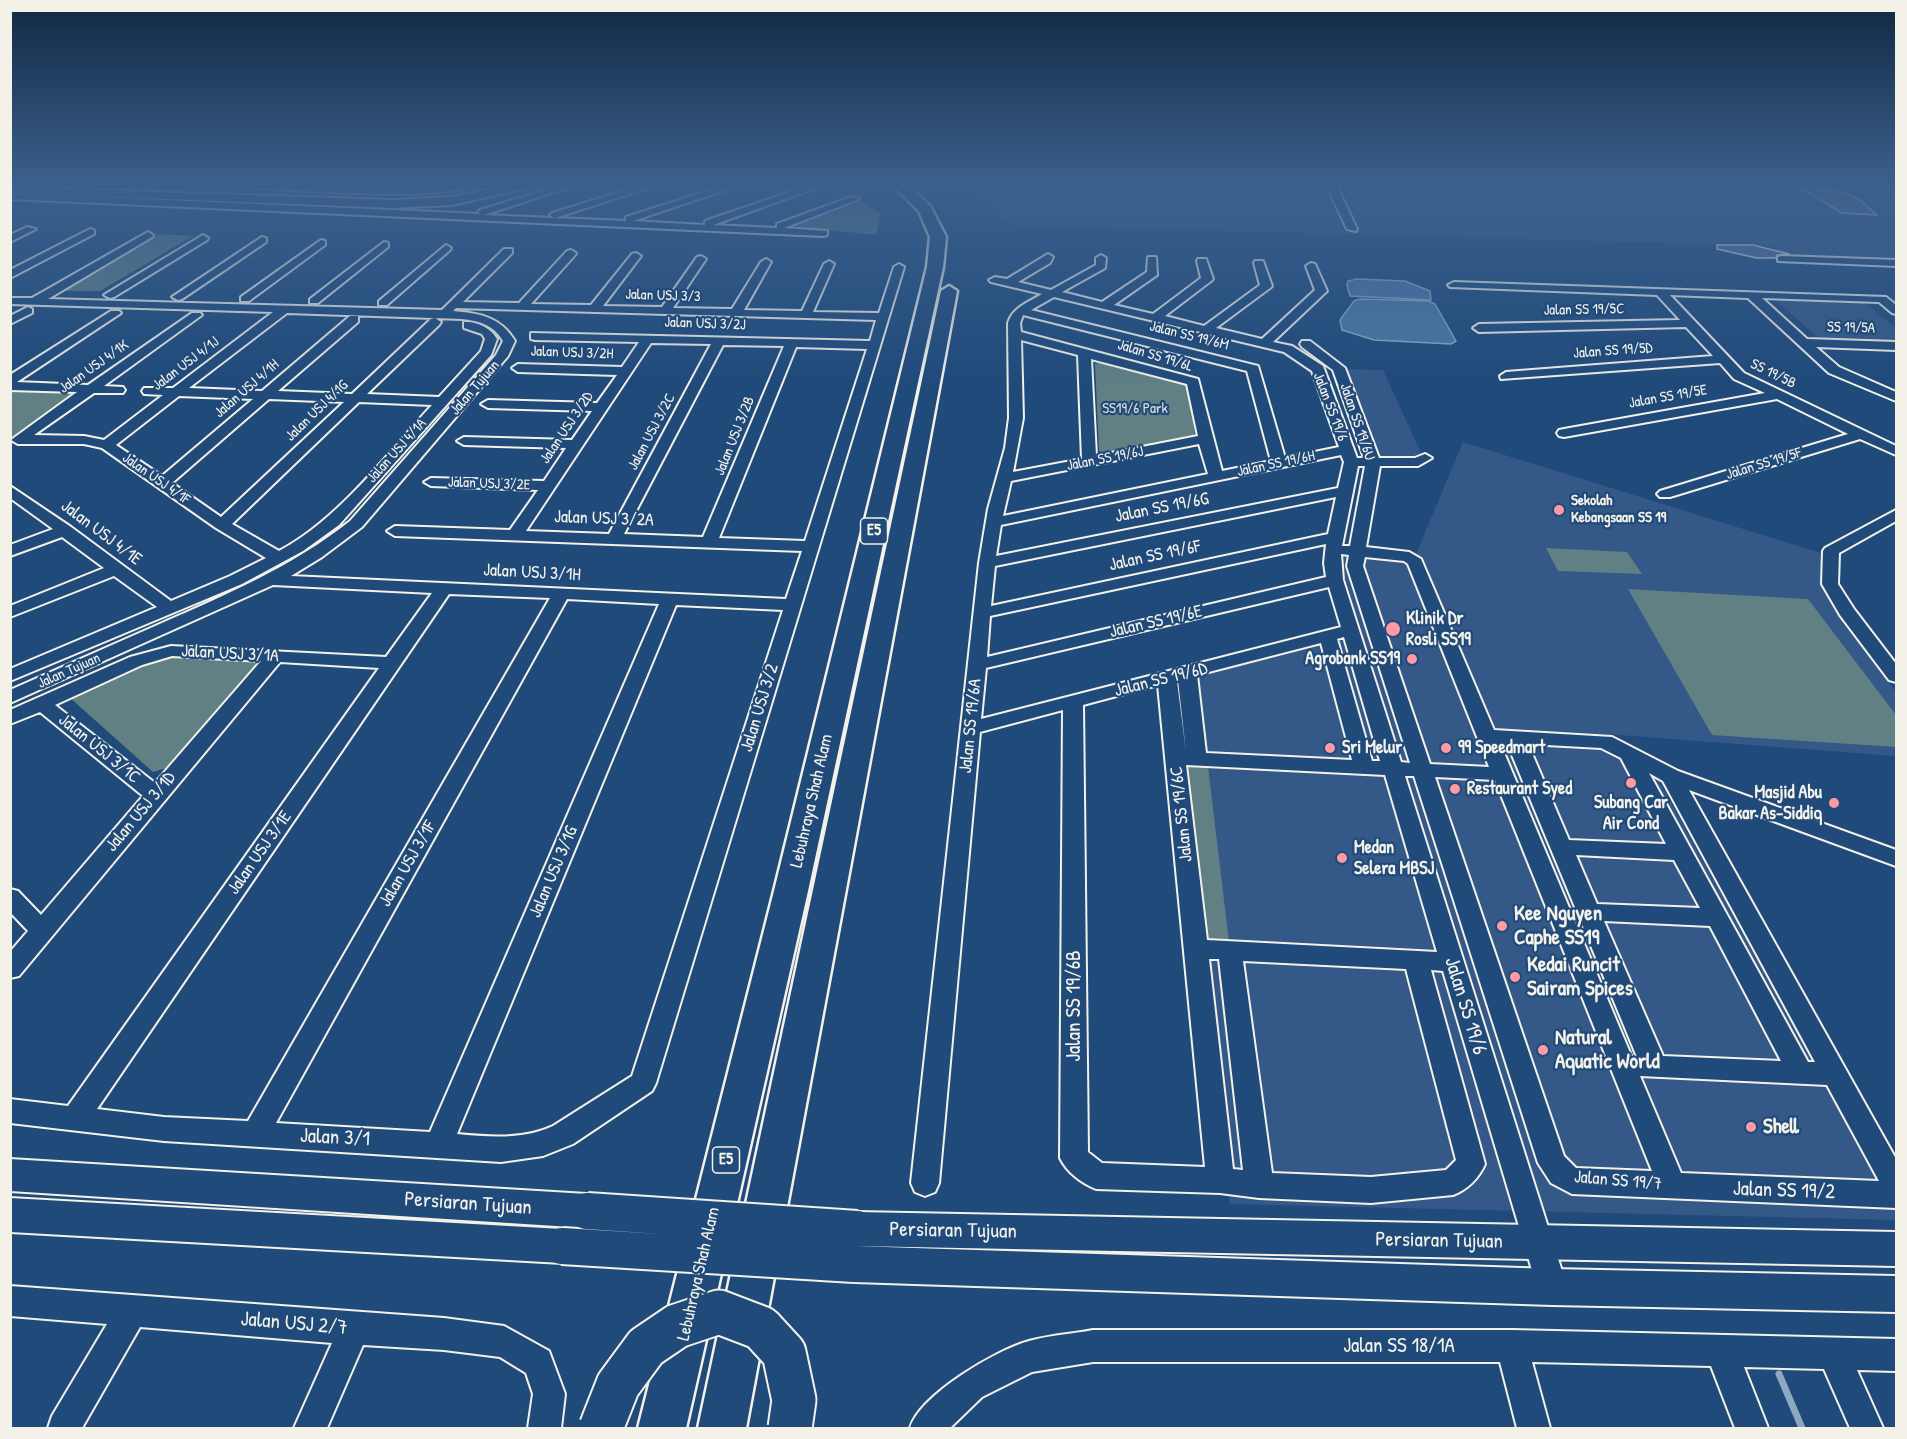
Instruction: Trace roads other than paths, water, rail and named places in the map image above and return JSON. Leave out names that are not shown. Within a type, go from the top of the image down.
[{"type":"highway","name":"Lebuhraya Shah Alam","points":[[662,1428],[788,902],[935,267],[937,251]]},
{"type":"highway","name":"Lebuhraya Shah Alam","points":[[722,1428],[955,251]]},
{"type":"highway","points":[[601,1428],[619,1380],[647,1346],[672,1329],[719,1312],[761,1328],[784,1353],[794,1400],[790,1428]]},
{"type":"main road","name":"Persiaran Tujuan","points":[[10,1175],[587,1211],[855,1246],[1552,1287],[1896,1294]]},
{"type":"main road","name":"Persiaran Tujuan","points":[[10,1215],[562,1246],[1537,1243],[1896,1250]]},
{"type":"street","points":[[10,275],[54,251]]},
{"type":"street","points":[[10,321],[49,293],[120,251]]},
{"type":"street","points":[[110,295],[182,251]]},
{"type":"street","points":[[178,297],[246,251]]},
{"type":"street","points":[[244,299],[310,251]]},
{"type":"street","points":[[314,301],[376,251]]},
{"type":"street","points":[[383,303],[442,251]]},
{"type":"street","name":"Jalan USJ 4/1G","points":[[222,525],[508,251]]},
{"type":"street","points":[[522,307],[572,253]]},
{"type":"street","points":[[594,309],[636,256]]},
{"type":"street","points":[[1009,283],[1046,261],[1048,257]]},
{"type":"street","points":[[1021,311],[1101,266],[1101,258]]},
{"type":"street","points":[[665,311],[701,259]]},
{"type":"street","points":[[1104,306],[1153,273],[1152,259]]},
{"type":"street","points":[[1782,259],[1896,262]]},
{"type":"street","points":[[1155,318],[1208,279],[1203,261]]},
{"type":"street","points":[[736,313],[766,262]]},
{"type":"street","points":[[1206,330],[1266,286],[1258,263]]},
{"type":"street","points":[[806,315],[829,264]]},
{"type":"street","points":[[1268,340],[1321,291],[1311,266]]},
{"type":"street","points":[[878,331],[899,267]]},
{"type":"street","name":"Jalan SS 19/6","points":[[995,280],[1206,330],[1268,340],[1304,357],[1318,369],[1349,456],[1334,543],[1332,563],[1335,580],[1552,1287]]},
{"type":"street","points":[[1454,285],[1882,299],[1896,311]]},
{"type":"street","name":"Jalan USJ 3/3","points":[[10,292],[383,303],[444,313],[522,307],[806,315],[878,331]]},
{"type":"street","name":"SS 19/5B","points":[[1660,292],[1739,376],[1896,451]]},
{"type":"street","points":[[1751,295],[1834,370],[1896,397]]},
{"type":"street","points":[[1768,295],[1820,343]]},
{"type":"street","points":[[1863,299],[1896,325]]},
{"type":"street","name":"Jalan Tujuan","points":[[10,302],[31,306],[280,313],[444,313],[474,317],[504,329],[509,341],[502,356],[356,524],[331,546],[270,580],[10,697]]},
{"type":"street","name":"Jalan USJ 4/1A","points":[[10,310],[31,306],[116,313],[196,315],[280,313],[354,320],[444,313],[487,332],[491,339],[487,352],[333,522],[279,558],[236,580],[167,607],[10,676]]},
{"type":"street","name":"Jalan SS 19/6A","points":[[925,1183],[987,563],[1016,418],[1016,316],[1021,311]]},
{"type":"street","name":"Jalan SS 19/6M","points":[[1021,311],[1253,369],[1279,464]]},
{"type":"street","points":[[10,381],[116,313]]},
{"type":"street","name":"Jalan USJ 4/1J","points":[[107,445],[280,313]]},
{"type":"street","name":"Jalan USJ 4/1K","points":[[15,442],[196,315]]},
{"type":"street","name":"Jalan USJ 4/1H","points":[[162,484],[354,320]]},
{"type":"street","name":"Jalan SS 19/5C","points":[[1479,328],[1690,323]]},
{"type":"street","name":"Jalan USJ 3/2J","points":[[535,336],[792,342],[878,331]]},
{"type":"street","name":"Jalan USJ 3/2","points":[[643,1083],[878,331]]},
{"type":"street","name":"Jalan SS 19/6L","points":[[1016,335],[1193,381],[1205,439],[1216,476]]},
{"type":"street","name":"Jalan USJ 3/2D","points":[[515,535],[647,339]]},
{"type":"street","name":"Jalan USJ 3/2C","points":[[614,539],[719,340]]},
{"type":"street","name":"Jalan SS 19/6U","points":[[1268,340],[1308,345],[1339,368],[1373,462],[1358,551]]},
{"type":"street","name":"Jalan USJ 3/2B","points":[[709,542],[792,342]]},
{"type":"street","name":"SS 19/5A","points":[[1804,343],[1896,346]]},
{"type":"street","points":[[1084,353],[1089,462]]},
{"type":"street","name":"Jalan SS 19/5D","points":[[1506,376],[1724,359]]},
{"type":"street","name":"Jalan USJ 3/2H","points":[[518,368],[625,371]]},
{"type":"street","points":[[10,386],[118,390]]},
{"type":"street","points":[[149,391],[442,401]]},
{"type":"street","name":"Jalan SS 19/5E","points":[[1564,433],[1778,395]]},
{"type":"street","points":[[488,404],[601,407]]},
{"type":"street","name":"Jalan SS 19/5F","points":[[1665,494],[1862,435]]},
{"type":"street","name":"Jalan SS 19/6J","points":[[1005,478],[1205,439]]},
{"type":"street","name":"Jalan USJ 4/1F","points":[[15,442],[84,440],[107,445],[222,525],[279,558]]},
{"type":"street","points":[[464,441],[576,444]]},
{"type":"street","name":"Jalan SS 19/6H","points":[[994,522],[1279,464],[1349,456],[1373,462],[1418,462],[1425,458]]},
{"type":"street","name":"Jalan USJ 3/2E","points":[[431,482],[548,486]]},
{"type":"street","name":"Jalan SS 19/6G","points":[[987,563],[1344,491]]},
{"type":"street","name":"Jalan USJ 4/1E","points":[[14,496],[64,530],[167,607]]},
{"type":"street","points":[[1896,515],[1832,551],[1830,584],[1846,611],[1896,676]]},
{"type":"street","points":[[10,551],[64,530]]},
{"type":"street","name":"Jalan USJ 3/2A","points":[[395,531],[811,546]]},
{"type":"street","name":"Jalan SS 19/7","points":[[1334,543],[1358,551],[1409,557],[1415,562],[1672,1186],[1572,1181],[1561,1174],[1552,1163],[1355,566],[1358,551]]},
{"type":"street","name":"Jalan SS 19/6F","points":[[982,613],[1334,543]]},
{"type":"street","points":[[10,612],[116,569]]},
{"type":"street","name":"Jalan USJ 3/1H","points":[[270,580],[793,604]]},
{"type":"street","name":"Jalan SS 19/6E","points":[[977,665],[1335,580]]},
{"type":"street","name":"Jalan USJ 3/1E","points":[[76,1117],[444,588]]},
{"type":"street","name":"Jalan USJ 3/1F","points":[[255,1134],[561,594]]},
{"type":"street","name":"Jalan USJ 3/1G","points":[[438,1146],[670,599]]},
{"type":"street","name":"Jalan SS 19/6D","points":[[971,728],[1350,630]]},
{"type":"street","points":[[1328,637],[1364,767]]},
{"type":"street","name":"Jalan USJ 3/1A","points":[[10,718],[136,661],[171,651],[392,663]]},
{"type":"street","name":"Jalan USJ 3/1D","points":[[10,969],[275,657]]},
{"type":"street","name":"Jalan SS 19/6C","points":[[1177,675],[1186,759],[1196,949],[1220,1180]]},
{"type":"street","name":"Jalan SS 19/6B","points":[[1073,702],[1074,1158],[1096,1176],[1220,1180]]},
{"type":"street","name":"Jalan USJ 3/1C","points":[[42,704],[156,795]]},
{"type":"street","points":[[1487,736],[1605,742],[1671,776],[1896,858]]},
{"type":"street","points":[[1515,738],[1654,1066]]},
{"type":"street","points":[[1629,755],[1801,1073]]},
{"type":"street","points":[[1186,759],[1502,774]]},
{"type":"street","points":[[1671,776],[1896,1185]]},
{"type":"street","points":[[1561,847],[1682,852]]},
{"type":"street","points":[[10,897],[42,931]]},
{"type":"street","points":[[1589,912],[1718,918]]},
{"type":"street","points":[[1196,949],[1451,962]]},
{"type":"street","points":[[1230,951],[1259,1185]]},
{"type":"street","name":"Jalan SS 19/6","points":[[1220,1180],[1259,1185],[1371,1190],[1453,1182],[1471,1164],[1416,960]]},
{"type":"street","points":[[1622,1065],[1835,1074]]},
{"type":"street","name":"Jalan 3/1","points":[[10,1111],[164,1129],[501,1150],[543,1144],[563,1135],[643,1083]]},
{"type":"street","name":"Jalan SS 19/2","points":[[1672,1186],[1896,1195]]},
{"type":"street","name":"Jalan USJ 2/7","points":[[10,1301],[354,1329],[444,1334],[504,1342],[538,1362],[549,1394],[544,1428]]},
{"type":"street","points":[[64,1428],[132,1311]]},
{"type":"street","points":[[310,1428],[354,1329]]},
{"type":"street","name":"Jalan SS 18/1A","points":[[926,1428],[971,1386],[1029,1357],[1093,1346],[1512,1346],[1896,1355]]},
{"type":"street","points":[[1512,1346],[1533,1428]]},
{"type":"street","points":[[1721,1350],[1751,1428]]},
{"type":"street","points":[[1833,1353],[1867,1428]]},
{"type":"waterway","points":[[1779,1374],[1802,1428]]},
{"type":"place","name":"Sekolah Kebangsaan SS 19","points":[[1559,510]]},
{"type":"place","name":"Klinik Dr Rosli SS19","points":[[1393,629]]},
{"type":"place","name":"Agrobank SS19","points":[[1412,659]]},
{"type":"place","name":"Sri Melur","points":[[1330,748]]},
{"type":"place","name":"99 Speedmart","points":[[1446,748]]},
{"type":"place","name":"Subang Car Air Cond","points":[[1631,783]]},
{"type":"place","name":"Restaurant Syed","points":[[1455,789]]},
{"type":"place","name":"Masjid Abu Bakar As-Siddiq","points":[[1834,803]]},
{"type":"place","name":"Medan Selera MBSJ","points":[[1342,858]]},
{"type":"place","name":"Kee Nguyen Caphe SS19","points":[[1502,926]]},
{"type":"place","name":"Kedai Runcit Sairam Spices","points":[[1515,977]]},
{"type":"place","name":"Natural Aquatic World","points":[[1543,1050]]},
{"type":"place","name":"Shell","points":[[1751,1127]]},
{"type":"park label","name":"SS19/6 Park","points":[[1135,409]]}]
